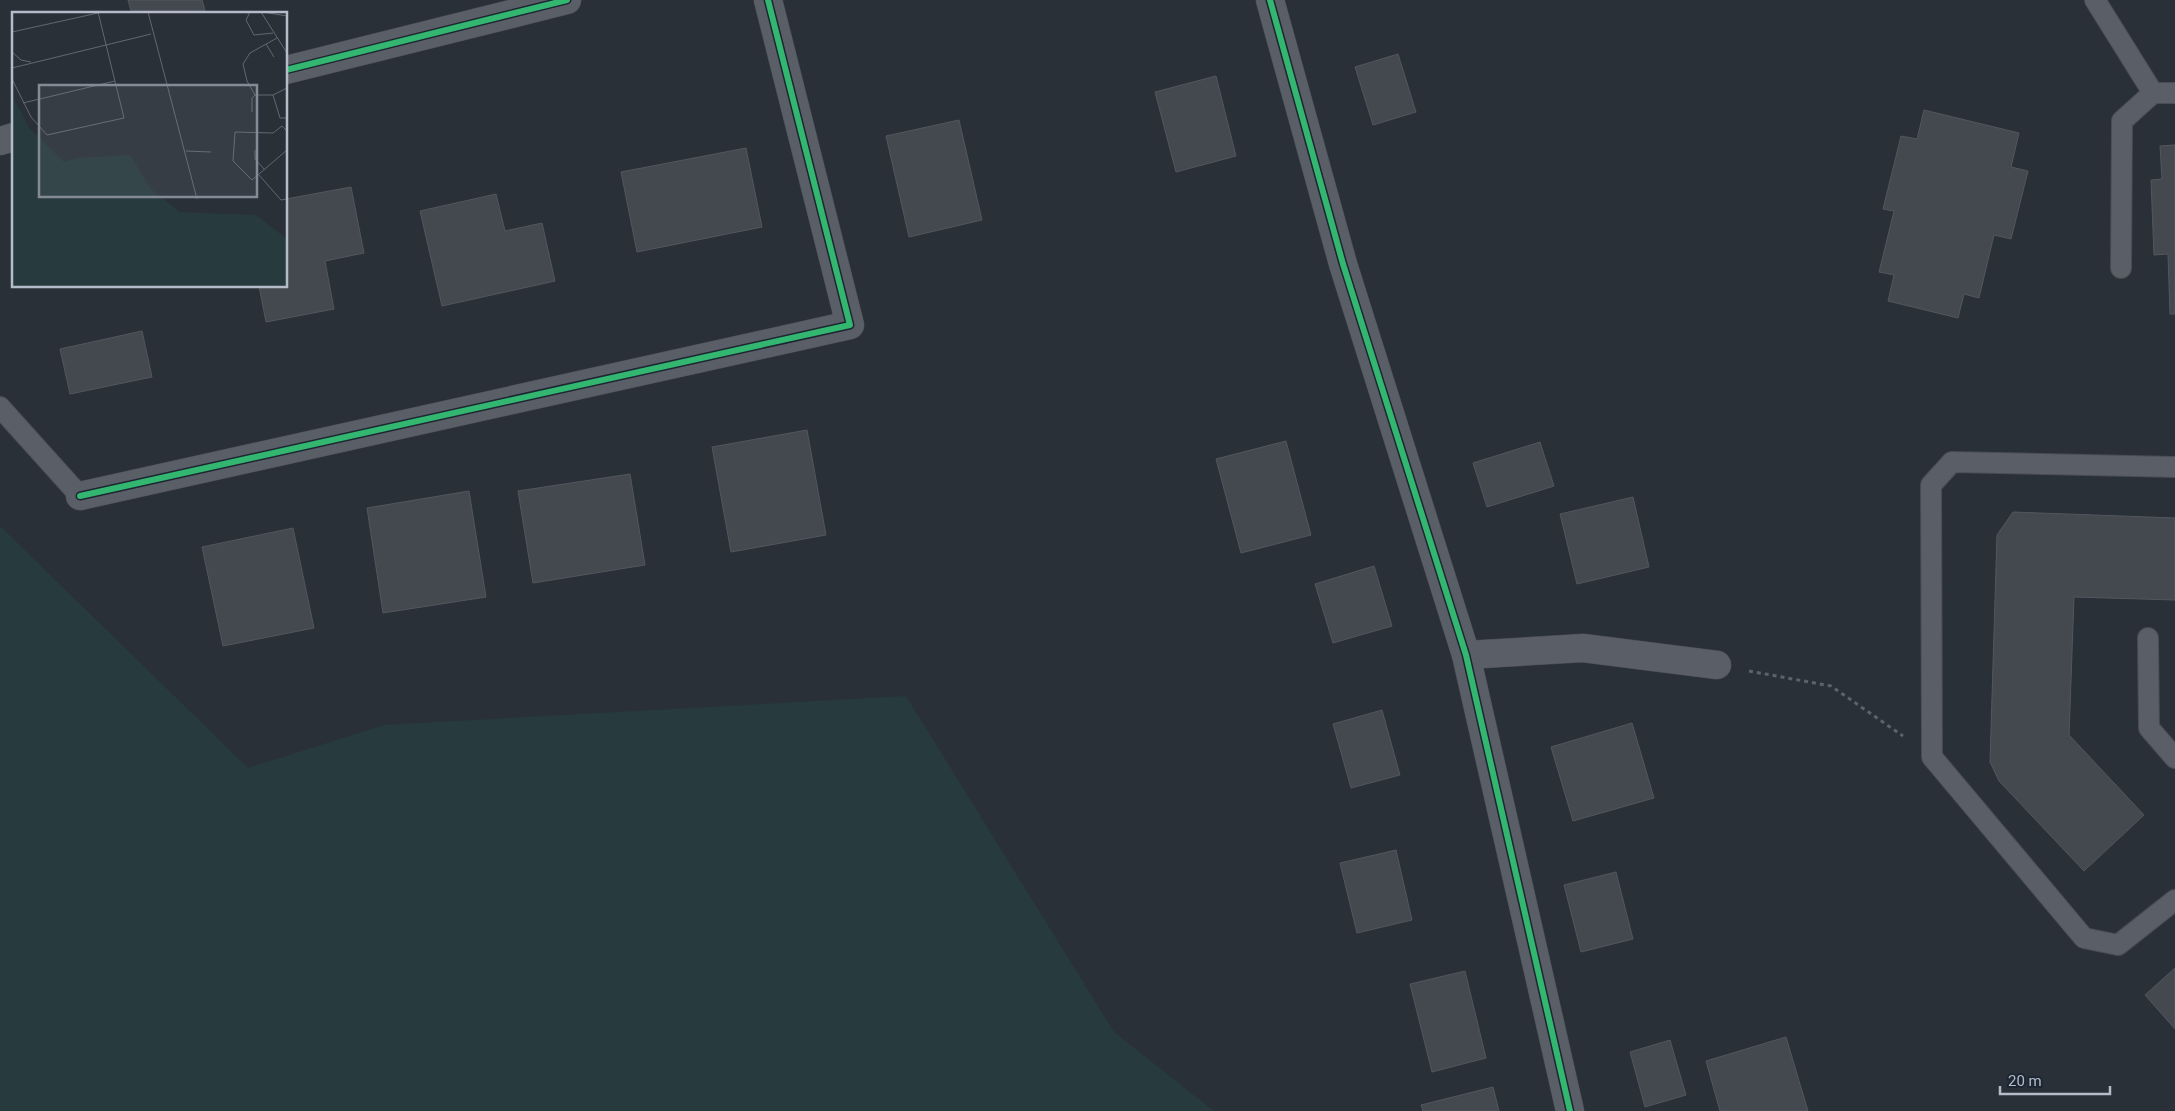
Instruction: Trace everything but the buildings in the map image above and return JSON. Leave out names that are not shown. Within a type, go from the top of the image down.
[{"type":"street","points":[[288,70],[567,0]]},
{"type":"street","points":[[80,496],[850,325],[768,0]]},
{"type":"street","points":[[1270,0],[1343,264],[1466,655],[1570,1111]]},
{"type":"street","points":[[1466,655],[1583,648],[1717,665]]},
{"type":"lane","points":[[2095,0],[2153,94]]},
{"type":"lane","points":[[2122,268],[2122,121],[2153,94],[2175,93]]},
{"type":"lane","points":[[0,407],[80,496]]},
{"type":"lane","points":[[2175,467],[1952,462],[1931,485],[1932,757],[2084,938],[2118,945],[2175,900]]},
{"type":"lane","points":[[2148,638],[2148,728],[2175,758]]},
{"type":"path","points":[[1717,665],[1831,686],[1932,757]]},
{"type":"green space","points":[[0,526],[248,768],[384,725],[906,696],[1114,1032],[1214,1111],[0,1111]]},
{"type":"cycle path","points":[[288,70],[567,0]]},
{"type":"cycle path","points":[[80,496],[850,325],[768,0]]},
{"type":"cycle path","points":[[1270,0],[1343,264],[1466,655],[1570,1111]]}]
